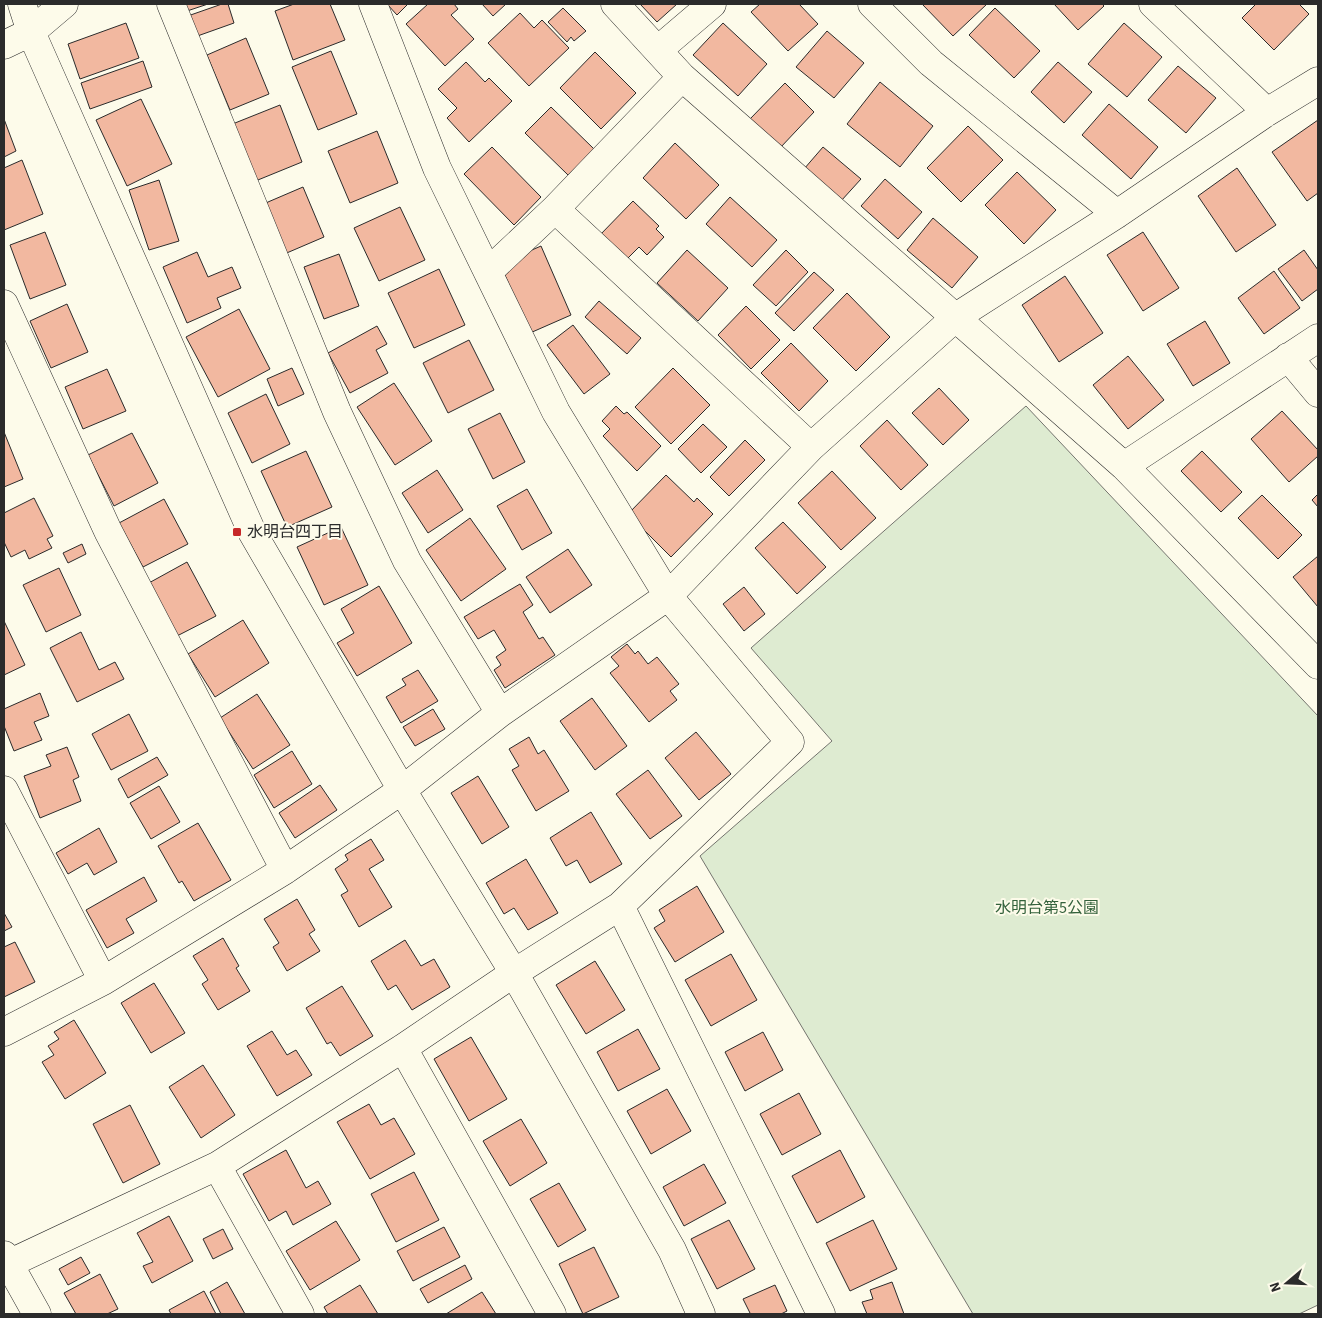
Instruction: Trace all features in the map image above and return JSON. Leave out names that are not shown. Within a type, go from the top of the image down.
[{"type":"street","points":[[22,4],[31,32],[252,532],[402,790],[514,972],[672,1250],[701,1314]]},
{"type":"street","points":[[4,45],[31,32],[64,4]]},
{"type":"street","points":[[171,4],[337,412],[402,552],[500,713]]},
{"type":"street","points":[[37,1314],[6,1262],[217,1166],[404,1048],[514,972],[620,906],[790,742],[668,596],[556,412],[437,168],[373,4]]},
{"type":"street","points":[[615,4],[682,77],[1124,466],[1318,665]]},
{"type":"street","points":[[658,50],[712,4]]},
{"type":"street","points":[[872,4],[930,63],[1116,214]]},
{"type":"street","points":[[1153,4],[1267,112]]},
{"type":"street","points":[[488,272],[555,209],[682,77]]},
{"type":"street","points":[[4,1032],[103,982],[285,870],[402,790],[500,713],[668,596],[811,447],[956,317],[1116,214],[1267,112],[1318,81]]},
{"type":"street","points":[[555,209],[811,447]]},
{"type":"street","points":[[4,304],[108,531],[285,870]]},
{"type":"street","points":[[1124,466],[1318,338]]},
{"type":"street","points":[[1288,357],[1318,393]]},
{"type":"street","points":[[4,790],[103,982]]},
{"type":"street","points":[[620,906],[821,1314]]},
{"type":"street","points":[[404,1048],[552,1314]]},
{"type":"street","points":[[217,1166],[300,1314]]},
{"type":"green space","name":"水明台第5公園","points":[[1026,406],[1318,716],[1318,1305],[1299,1314],[973,1314],[700,856],[832,741],[751,648]]},
{"type":"building","points":[[181,4],[208,4],[184,12]]},
{"type":"building","points":[[222,4],[228,4],[234,23],[189,39],[182,18]]},
{"type":"building","points":[[294,4],[330,4],[345,40],[293,60],[275,11]]},
{"type":"building","points":[[387,4],[408,4],[397,15]]},
{"type":"building","points":[[428,4],[454,4],[458,9],[451,15],[474,39],[445,66],[406,24]]},
{"type":"building","points":[[482,4],[506,4],[493,16]]},
{"type":"building","points":[[640,4],[677,4],[657,22]]},
{"type":"building","points":[[760,4],[799,4],[818,24],[788,51],[751,12]]},
{"type":"building","points":[[922,4],[987,4],[953,36]]},
{"type":"building","points":[[1054,4],[1102,4],[1104,6],[1078,30]]},
{"type":"building","points":[[1256,4],[1299,4],[1309,14],[1274,50],[1242,18]]},
{"type":"building","points":[[563,8],[586,31],[574,41],[571,37],[567,42],[548,22]]},
{"type":"building","points":[[995,8],[1040,51],[1014,78],[969,35]]},
{"type":"building","points":[[520,13],[534,28],[542,20],[569,48],[529,86],[488,43]]},
{"type":"building","points":[[126,23],[139,58],[80,79],[68,44]]},
{"type":"building","points":[[723,23],[767,64],[738,96],[693,55]]},
{"type":"building","points":[[1124,23],[1162,57],[1127,97],[1088,64]]},
{"type":"building","points":[[827,31],[864,63],[834,98],[796,67]]},
{"type":"building","points":[[246,38],[269,94],[230,110],[207,55]]},
{"type":"building","points":[[331,51],[357,114],[318,130],[292,67]]},
{"type":"building","points":[[595,52],[636,93],[601,129],[560,88]]},
{"type":"building","points":[[143,61],[152,87],[90,109],[81,83]]},
{"type":"building","points":[[466,62],[485,82],[489,78],[512,101],[469,142],[447,118],[457,108],[438,89]]},
{"type":"building","points":[[1058,62],[1092,92],[1064,123],[1031,92]]},
{"type":"building","points":[[1178,66],[1216,98],[1186,133],[1148,100]]},
{"type":"building","points":[[880,82],[933,126],[900,167],[847,124]]},
{"type":"building","points":[[785,83],[814,112],[780,148],[750,119]]},
{"type":"building","points":[[141,99],[172,164],[127,186],[96,120]]},
{"type":"building","points":[[1109,104],[1158,147],[1131,179],[1082,135]]},
{"type":"building","points":[[280,105],[302,162],[253,182],[230,125]]},
{"type":"building","points":[[551,107],[594,149],[568,175],[525,133]]},
{"type":"building","points":[[4,119],[16,151],[4,157]]},
{"type":"building","points":[[1318,120],[1318,193],[1307,201],[1272,152]]},
{"type":"building","points":[[968,126],[1003,160],[961,202],[927,168]]},
{"type":"building","points":[[377,131],[398,183],[350,203],[328,151]]},
{"type":"building","points":[[675,143],[719,185],[686,219],[643,178]]},
{"type":"building","points":[[492,147],[541,197],[514,225],[464,174]]},
{"type":"building","points":[[823,147],[861,179],[841,201],[804,169]]},
{"type":"building","points":[[22,160],[43,214],[4,230],[4,168]]},
{"type":"building","points":[[1237,168],[1276,225],[1236,252],[1198,196]]},
{"type":"building","points":[[1017,172],[1056,210],[1024,244],[985,205]]},
{"type":"building","points":[[885,179],[922,212],[898,239],[861,206]]},
{"type":"building","points":[[159,180],[179,241],[149,250],[129,190]]},
{"type":"building","points":[[303,187],[324,237],[282,255],[261,205]]},
{"type":"building","points":[[730,197],[777,240],[752,267],[706,224]]},
{"type":"building","points":[[633,201],[659,226],[656,229],[664,237],[647,255],[639,247],[625,261],[599,236]]},
{"type":"building","points":[[400,207],[425,260],[379,281],[354,228]]},
{"type":"building","points":[[933,218],[978,257],[952,288],[907,250]]},
{"type":"building","points":[[45,232],[66,285],[30,299],[10,245]]},
{"type":"building","points":[[1143,232],[1179,288],[1143,311],[1107,255]]},
{"type":"building","points":[[541,246],[571,315],[530,333],[500,264]]},
{"type":"building","points":[[687,250],[728,288],[698,321],[657,283]]},
{"type":"building","points":[[786,250],[808,272],[776,306],[753,285]]},
{"type":"building","points":[[1304,250],[1318,270],[1318,289],[1302,301],[1278,269]]},
{"type":"building","points":[[197,252],[208,277],[232,267],[241,288],[217,298],[221,308],[187,323],[163,267]]},
{"type":"building","points":[[339,254],[359,306],[324,319],[304,267]]},
{"type":"building","points":[[439,269],[465,325],[414,348],[388,293]]},
{"type":"building","points":[[1274,271],[1300,308],[1264,334],[1238,298]]},
{"type":"building","points":[[814,272],[834,290],[794,331],[775,313]]},
{"type":"building","points":[[1065,276],[1103,333],[1059,362],[1022,305]]},
{"type":"building","points":[[847,293],[890,337],[856,371],[813,328]]},
{"type":"building","points":[[599,301],[641,338],[627,354],[585,317]]},
{"type":"building","points":[[67,304],[88,352],[51,368],[30,321]]},
{"type":"building","points":[[746,306],[780,340],[751,369],[718,335]]},
{"type":"building","points":[[239,309],[270,369],[218,397],[186,337]]},
{"type":"building","points":[[1205,321],[1230,363],[1193,386],[1167,344]]},
{"type":"building","points":[[573,325],[610,374],[584,394],[547,345]]},
{"type":"building","points":[[377,326],[387,344],[376,350],[388,373],[350,393],[328,353]]},
{"type":"building","points":[[469,340],[494,390],[448,413],[423,363]]},
{"type":"building","points":[[791,343],[828,381],[799,411],[761,373]]},
{"type":"building","points":[[1128,356],[1164,400],[1128,429],[1093,385]]},
{"type":"building","points":[[292,368],[304,394],[278,406],[267,379]]},
{"type":"building","points":[[673,368],[710,405],[671,444],[635,407]]},
{"type":"building","points":[[107,369],[126,411],[83,429],[65,387]]},
{"type":"building","points":[[394,383],[432,441],[395,465],[357,407]]},
{"type":"building","points":[[939,388],[969,420],[943,445],[912,413]]},
{"type":"building","points":[[266,394],[290,444],[252,463],[228,413]]},
{"type":"building","points":[[616,406],[624,414],[627,412],[661,446],[637,471],[603,436],[610,429],[602,421]]},
{"type":"building","points":[[1282,411],[1318,450],[1318,456],[1289,482],[1251,439]]},
{"type":"building","points":[[500,413],[525,462],[493,479],[468,429]]},
{"type":"building","points":[[887,420],[928,465],[901,490],[860,446]]},
{"type":"building","points":[[703,424],[727,447],[701,473],[678,449]]},
{"type":"building","points":[[4,432],[23,479],[4,487]]},
{"type":"building","points":[[132,433],[158,483],[114,506],[88,455]]},
{"type":"building","points":[[745,440],[765,460],[729,496],[710,477]]},
{"type":"building","points":[[306,451],[332,507],[287,527],[261,471]]},
{"type":"building","points":[[1202,451],[1242,492],[1221,512],[1181,471]]},
{"type":"building","points":[[437,470],[463,510],[428,533],[402,493]]},
{"type":"building","points":[[832,471],[876,518],[841,550],[798,503]]},
{"type":"building","points":[[666,475],[694,502],[697,498],[713,514],[671,557],[628,514]]},
{"type":"building","points":[[527,489],[552,533],[522,550],[497,506]]},
{"type":"building","points":[[1318,494],[1318,507],[1312,500]]},
{"type":"building","points":[[1262,495],[1302,535],[1278,559],[1238,518]]},
{"type":"building","points":[[34,498],[53,536],[47,539],[52,548],[29,559],[25,550],[11,557],[4,542],[4,513]]},
{"type":"building","points":[[164,499],[188,544],[143,567],[119,523]]},
{"type":"building","points":[[470,518],[506,569],[461,601],[426,550]]},
{"type":"building","points":[[783,522],[826,567],[797,594],[755,548]]},
{"type":"building","points":[[341,527],[368,585],[324,605],[297,547]]},
{"type":"building","points":[[82,544],[86,554],[68,563],[63,553]]},
{"type":"building","points":[[568,549],[592,585],[550,613],[526,577]]},
{"type":"building","points":[[1318,556],[1318,607],[1293,577]]},
{"type":"building","points":[[187,562],[216,616],[175,637],[147,584]]},
{"type":"building","points":[[59,568],[81,615],[46,632],[23,585]]},
{"type":"building","points":[[520,584],[533,605],[523,612],[539,639],[543,637],[555,655],[505,688],[494,670],[501,665],[496,657],[506,650],[494,630],[478,639],[464,617]]},
{"type":"building","points":[[379,586],[412,643],[357,676],[337,643],[354,633],[341,609]]},
{"type":"building","points":[[744,587],[765,614],[744,631],[723,604]]},
{"type":"building","points":[[243,620],[269,663],[215,697],[188,654]]},
{"type":"building","points":[[4,621],[25,665],[4,675]]},
{"type":"building","points":[[81,632],[99,670],[115,662],[124,679],[77,702],[50,648]]},
{"type":"building","points":[[627,644],[635,654],[638,651],[648,664],[657,657],[679,684],[670,691],[677,700],[649,722],[610,673],[619,666],[611,657]]},
{"type":"building","points":[[418,670],[438,701],[401,723],[386,697],[406,685],[402,679]]},
{"type":"building","points":[[40,693],[49,716],[34,722],[42,740],[14,751],[4,726],[4,709]]},
{"type":"building","points":[[257,694],[290,745],[253,769],[220,718]]},
{"type":"building","points":[[592,698],[627,746],[595,770],[560,721]]},
{"type":"building","points":[[433,709],[445,729],[415,746],[403,727]]},
{"type":"building","points":[[129,714],[148,751],[111,770],[92,734]]},
{"type":"building","points":[[696,732],[731,774],[699,800],[665,758]]},
{"type":"building","points":[[529,737],[538,754],[544,750],[569,791],[536,811],[512,770],[519,766],[509,749]]},
{"type":"building","points":[[67,747],[79,777],[73,780],[81,801],[40,818],[24,776],[51,766],[46,755]]},
{"type":"building","points":[[292,751],[312,784],[274,808],[254,775]]},
{"type":"building","points":[[157,757],[168,775],[128,798],[118,779]]},
{"type":"building","points":[[648,770],[682,816],[650,839],[616,794]]},
{"type":"building","points":[[478,776],[509,827],[482,844],[451,793]]},
{"type":"building","points":[[320,785],[337,810],[295,838],[279,813]]},
{"type":"building","points":[[159,786],[180,822],[151,839],[130,803]]},
{"type":"building","points":[[591,812],[622,864],[590,883],[577,860],[566,866],[550,838]]},
{"type":"building","points":[[198,823],[231,880],[194,901],[182,881],[179,883],[158,846]]},
{"type":"building","points":[[99,828],[117,862],[94,875],[87,863],[68,874],[56,853]]},
{"type":"building","points":[[371,839],[384,860],[369,869],[392,907],[359,927],[341,895],[348,891],[335,869],[348,860],[345,855]]},
{"type":"building","points":[[526,859],[558,913],[528,930],[514,908],[504,914],[486,883]]},
{"type":"building","points":[[144,877],[157,901],[126,919],[134,933],[107,948],[86,910]]},
{"type":"building","points":[[697,886],[724,932],[675,962],[654,928],[665,921],[659,910]]},
{"type":"building","points":[[297,899],[315,930],[309,934],[320,951],[287,971],[273,947],[279,943],[264,919]]},
{"type":"building","points":[[4,913],[12,927],[4,931]]},
{"type":"building","points":[[223,938],[239,966],[236,968],[250,991],[218,1010],[202,984],[208,980],[193,956]]},
{"type":"building","points":[[405,940],[421,966],[434,959],[450,987],[412,1010],[396,985],[388,990],[371,961]]},
{"type":"building","points":[[15,942],[35,982],[4,997],[4,947]]},
{"type":"building","points":[[731,954],[757,1000],[711,1026],[685,980]]},
{"type":"building","points":[[595,961],[625,1010],[586,1034],[556,985]]},
{"type":"building","points":[[154,983],[185,1033],[151,1053],[121,1003]]},
{"type":"building","points":[[342,986],[373,1036],[340,1056],[331,1042],[327,1044],[306,1008]]},
{"type":"building","points":[[74,1020],[106,1073],[65,1099],[42,1062],[54,1055],[48,1046],[59,1039],[54,1032]]},
{"type":"building","points":[[638,1029],[660,1069],[618,1091],[597,1052]]},
{"type":"building","points":[[272,1031],[287,1055],[296,1050],[312,1075],[277,1096],[247,1046]]},
{"type":"building","points":[[763,1032],[783,1070],[745,1091],[725,1052]]},
{"type":"building","points":[[471,1037],[507,1099],[469,1121],[434,1059]]},
{"type":"building","points":[[203,1065],[235,1115],[201,1138],[169,1087]]},
{"type":"building","points":[[667,1089],[691,1131],[651,1154],[627,1111]]},
{"type":"building","points":[[799,1093],[821,1134],[782,1155],[760,1114]]},
{"type":"building","points":[[369,1104],[381,1125],[394,1118],[415,1154],[370,1179],[337,1122]]},
{"type":"building","points":[[130,1105],[160,1164],[123,1183],[93,1124]]},
{"type":"building","points":[[521,1119],[547,1163],[510,1186],[483,1141]]},
{"type":"building","points":[[286,1150],[306,1188],[318,1181],[331,1204],[293,1225],[286,1211],[269,1221],[243,1174]]},
{"type":"building","points":[[840,1150],[865,1197],[817,1223],[792,1176]]},
{"type":"building","points":[[704,1164],[726,1203],[684,1226],[663,1187]]},
{"type":"building","points":[[414,1172],[439,1220],[396,1242],[371,1194]]},
{"type":"building","points":[[559,1183],[586,1230],[558,1247],[530,1199]]},
{"type":"building","points":[[169,1216],[193,1261],[152,1283],[143,1266],[153,1262],[137,1233]]},
{"type":"building","points":[[729,1220],[755,1269],[717,1289],[691,1239]]},
{"type":"building","points":[[873,1220],[897,1269],[850,1291],[826,1243]]},
{"type":"building","points":[[336,1221],[360,1260],[310,1290],[286,1251]]},
{"type":"building","points":[[444,1227],[460,1257],[413,1281],[397,1251]]},
{"type":"building","points":[[223,1229],[233,1249],[213,1259],[203,1239]]},
{"type":"building","points":[[594,1247],[619,1297],[583,1314],[559,1264]]},
{"type":"building","points":[[81,1257],[90,1273],[68,1285],[59,1269]]},
{"type":"building","points":[[465,1265],[472,1279],[428,1303],[420,1289]]},
{"type":"building","points":[[100,1274],[118,1309],[107,1314],[76,1314],[64,1293]]},
{"type":"building","points":[[227,1282],[245,1314],[221,1314],[210,1292]]},
{"type":"building","points":[[892,1282],[904,1314],[867,1314],[862,1302],[873,1299],[870,1290]]},
{"type":"building","points":[[360,1285],[378,1314],[328,1314],[324,1307]]},
{"type":"building","points":[[775,1285],[787,1311],[781,1314],[748,1314],[750,1313],[743,1299]]},
{"type":"building","points":[[204,1291],[216,1314],[171,1314],[169,1310]]},
{"type":"building","points":[[482,1292],[496,1314],[446,1314]]},
{"type":"place","name":"水明台四丁目","points":[[237,532]]}]
